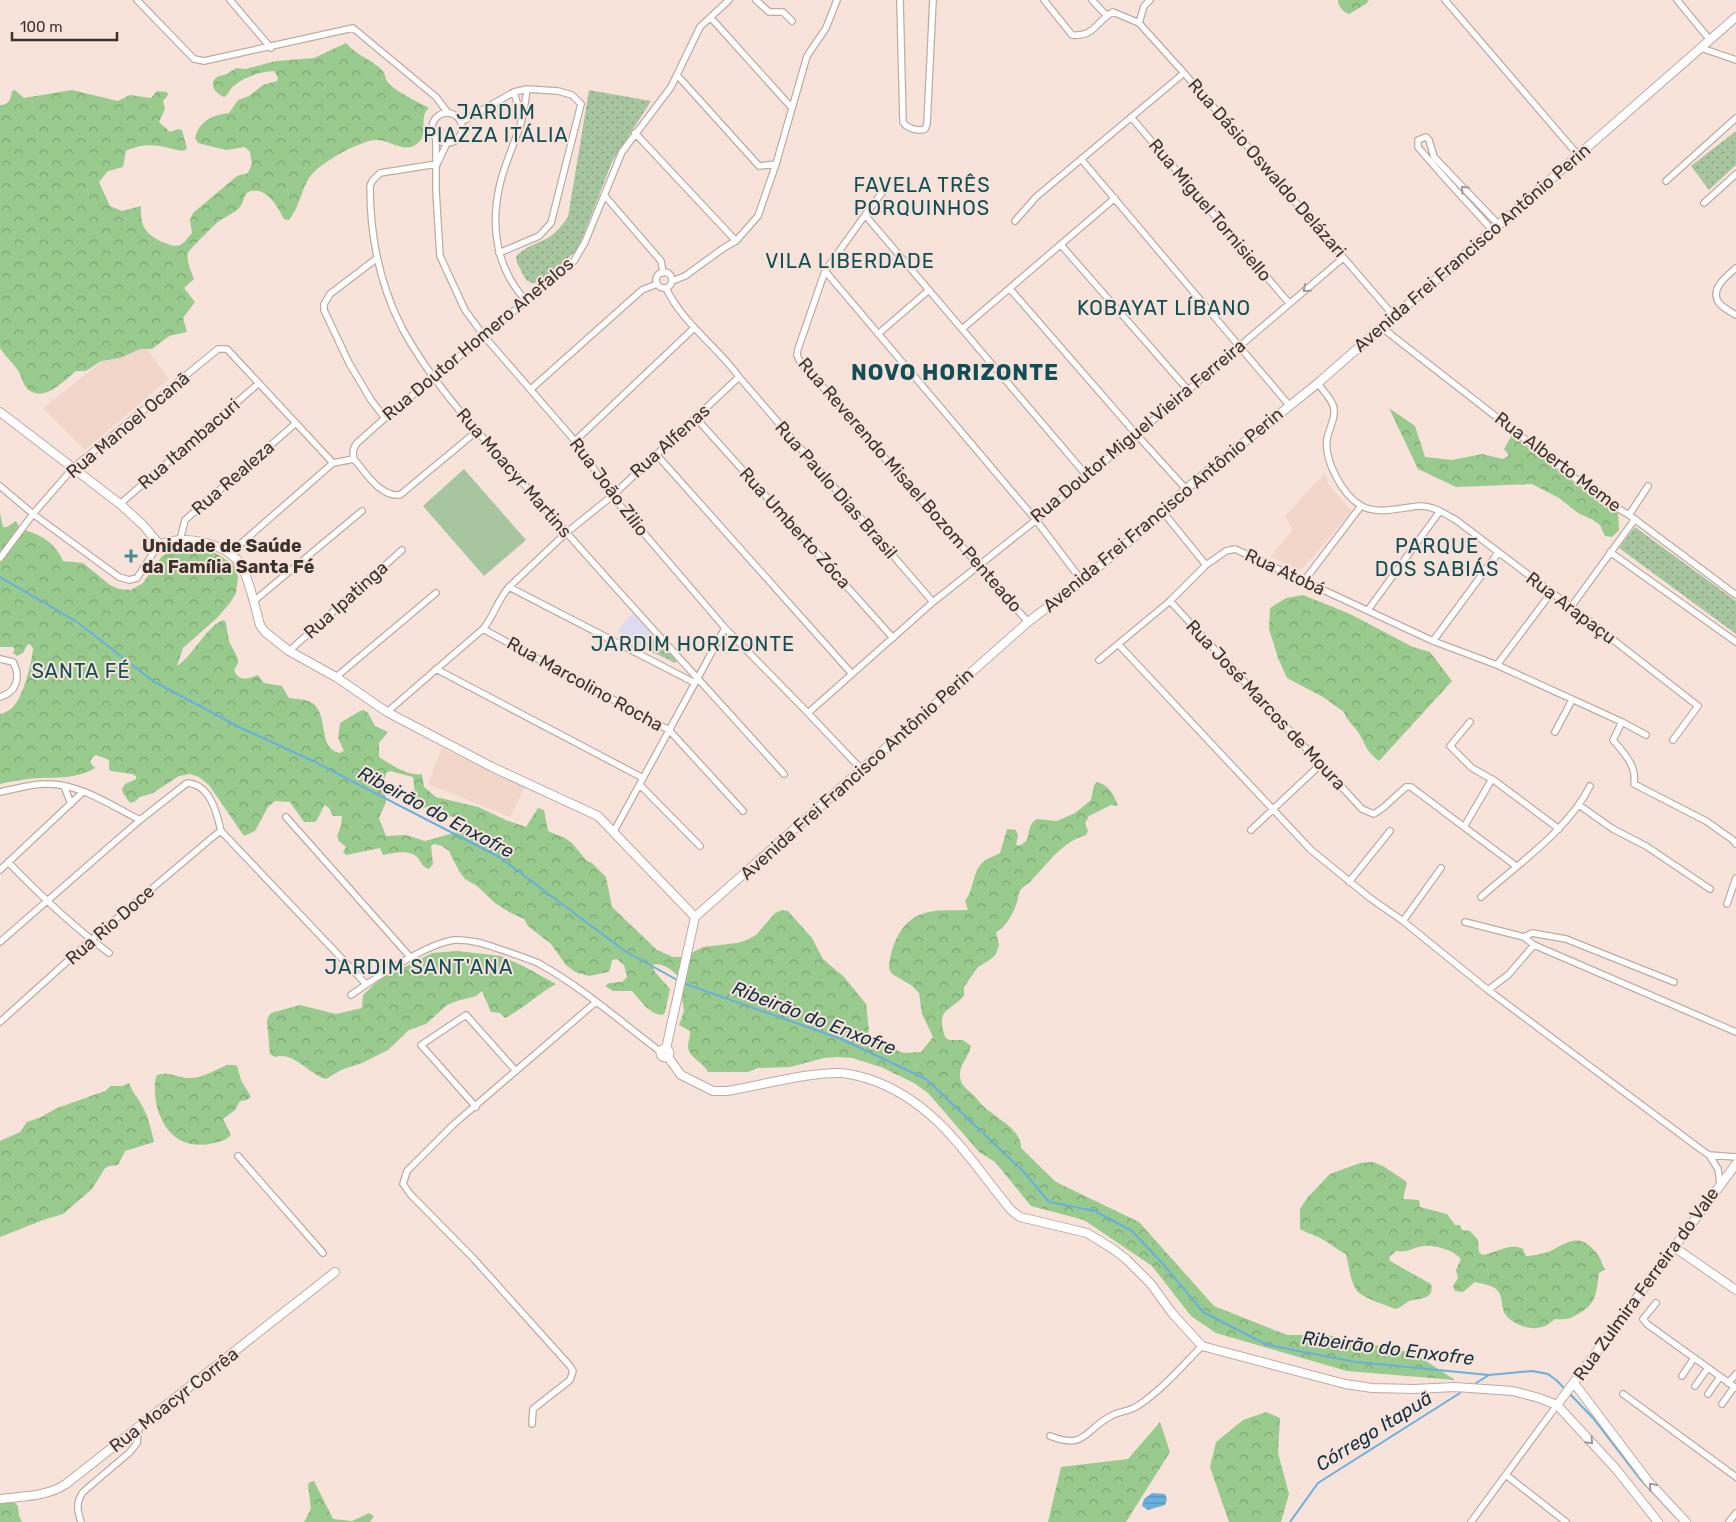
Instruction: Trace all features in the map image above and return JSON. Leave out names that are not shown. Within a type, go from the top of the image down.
[{"type":"street","points":[[137,0],[194,59],[204,61],[271,48],[353,28],[436,97],[448,113]]},
{"type":"street","points":[[230,0],[271,48]]},
{"type":"street","name":"Rua Doutor Homero Anefalos","points":[[354,459],[353,450],[357,442],[574,261],[585,242],[622,152],[671,87],[700,27],[729,0]]},
{"type":"street","points":[[756,0],[769,12],[783,12],[792,21]]},
{"type":"street","points":[[657,284],[666,288],[672,280],[685,276],[736,241],[758,216],[776,164],[807,56],[826,28],[837,0]]},
{"type":"street","points":[[900,0],[903,122],[906,126],[920,130],[925,129],[927,124],[933,0]]},
{"type":"street","points":[[1044,0],[1072,34],[1081,36],[1095,29],[1106,16],[1113,12],[1138,23],[1144,6],[1150,0]]},
{"type":"street","points":[[1092,0],[1106,16]]},
{"type":"street","points":[[1445,0],[1578,155]]},
{"type":"street","points":[[1676,0],[1710,40]]},
{"type":"street","points":[[711,18],[792,108]]},
{"type":"street","name":"Avenida Frei Francisco Antônio Perin","points":[[695,917],[1028,622],[1082,581],[1186,489],[1318,383],[1736,18]]},
{"type":"street","name":"Rua Dásio Oswaldo Delázari","points":[[1138,23],[1184,73],[1393,316]]},
{"type":"street","points":[[1701,48],[1736,60]]},
{"type":"street","points":[[1015,221],[1036,196],[1184,73]]},
{"type":"street","points":[[677,75],[759,166],[776,164]]},
{"type":"street","points":[[526,301],[506,273],[499,253],[495,221],[500,184],[522,120],[527,88]]},
{"type":"street","points":[[461,122],[514,92],[527,88],[572,95],[581,104],[551,223],[539,236],[499,253]]},
{"type":"street","points":[[514,92],[522,120]]},
{"type":"street","points":[[436,97],[440,114]]},
{"type":"street","points":[[448,113],[455,115],[461,122],[460,134],[455,140],[447,143],[436,138],[432,126],[440,114],[448,113]]},
{"type":"street","name":"Rua Miguel Tornisiello","points":[[1131,117],[1289,303]]},
{"type":"street","points":[[1666,181],[1736,118]]},
{"type":"street","points":[[635,133],[736,241]]},
{"type":"street","points":[[1492,230],[1418,147],[1418,140],[1426,137],[1429,140],[1434,157],[1498,224]]},
{"type":"street","name":"Rua João Zilio","points":[[436,138],[436,190],[440,256],[465,310],[484,336],[575,441],[612,496],[725,628],[862,770]]},
{"type":"street","name":"Rua João Zilio","points":[[437,164],[447,143]]},
{"type":"street","points":[[1081,159],[1289,405]]},
{"type":"street","name":"Rua Moacyr Martins","points":[[437,164],[385,171],[380,173],[370,186],[371,225],[376,259],[385,289],[402,328],[433,377],[477,431],[696,680],[784,774]]},
{"type":"street","points":[[1704,203],[1736,174]]},
{"type":"street","name":"Rua Reverendo Misael Bozom Penteado","points":[[884,190],[825,271],[798,349],[798,360],[1028,622]]},
{"type":"street","points":[[604,195],[660,261],[663,273]]},
{"type":"street","points":[[962,329],[1115,198]]},
{"type":"street","points":[[864,215],[1087,476]]},
{"type":"street","points":[[1061,245],[1188,390]]},
{"type":"street","name":"Rua Doutor Miguel Vieira Ferreira","points":[[808,713],[933,602],[978,564],[1036,520],[1343,258]]},
{"type":"street","points":[[376,259],[330,294],[324,304],[324,310],[349,363],[385,418]]},
{"type":"street","points":[[1736,268],[1720,284],[1716,292],[1719,303],[1736,315]]},
{"type":"street","points":[[825,271],[1036,520],[1082,581]]},
{"type":"street","points":[[657,284],[658,276],[663,273],[668,274],[672,280]]},
{"type":"street","points":[[530,389],[642,290],[657,284]]},
{"type":"street","name":"Rua Paulo Dias Brasil","points":[[666,288],[673,303],[694,328],[731,366],[739,378],[933,602]]},
{"type":"street","points":[[1010,289],[1186,489]]},
{"type":"street","points":[[878,334],[929,290]]},
{"type":"street","name":"Rua Alberto Meme","points":[[1380,327],[1599,496],[1629,515],[1736,595]]},
{"type":"street","points":[[575,441],[694,328]]},
{"type":"street","name":"Rua Manoel Ocanã","points":[[0,558],[33,514],[73,468],[218,349],[226,349],[259,383]]},
{"type":"street","name":"Rua Alfenas","points":[[387,712],[483,628],[491,619],[503,593],[509,587],[566,533],[612,496],[739,378]]},
{"type":"street","points":[[259,383],[333,463]]},
{"type":"street","name":"Rua Itambacuri","points":[[120,504],[259,383]]},
{"type":"street","points":[[1304,581],[1360,506],[1337,479],[1329,458],[1327,439],[1334,411],[1333,404],[1318,383]]},
{"type":"street","points":[[0,412],[120,504],[143,525],[159,544]]},
{"type":"street","name":"Rua Umberto Zóca","points":[[696,418],[893,638]]},
{"type":"street","name":"Rua Realeza","points":[[180,540],[185,520],[296,423]]},
{"type":"street","points":[[230,553],[333,463],[354,459],[383,492],[394,496],[400,495],[477,431]]},
{"type":"street","points":[[656,454],[852,674]]},
{"type":"street","points":[[0,486],[33,514],[119,578],[129,580],[138,578],[159,544],[180,540],[212,545],[230,553],[241,565],[254,601],[260,625],[265,632],[289,651],[336,678],[387,712],[492,767],[598,816],[695,917],[665,1053]]},
{"type":"street","points":[[1629,515],[1648,486]]},
{"type":"street","name":"Rua Arapaçu","points":[[1360,506],[1380,510],[1399,510],[1421,506],[1440,511],[1456,520],[1698,706],[1673,740]]},
{"type":"street","points":[[254,601],[362,510]]},
{"type":"street","points":[[1368,610],[1440,511]]},
{"type":"street","points":[[1162,512],[1206,565]]},
{"type":"street","points":[[1571,607],[1634,519]]},
{"type":"street","name":"Rua Atobá","points":[[1099,660],[1170,601],[1206,565],[1226,550],[1235,549],[1433,640],[1497,665],[1622,722],[1646,735]]},
{"type":"street","name":"Rua Ipatinga","points":[[289,651],[402,550]]},
{"type":"street","points":[[1610,552],[1736,642]]},
{"type":"street","points":[[1433,640],[1498,553]]},
{"type":"street","points":[[509,587],[696,680]]},
{"type":"street","points":[[336,678],[436,592]]},
{"type":"street","points":[[1497,665],[1551,593]]},
{"type":"street","name":"Rua José Marcos de Moura","points":[[1170,601],[1362,809],[1374,814],[1406,787],[1411,787],[1464,828]]},
{"type":"street","name":"Rua Marcolino Rocha","points":[[483,628],[669,730],[744,811]]},
{"type":"street","points":[[613,833],[725,628]]},
{"type":"street","points":[[1119,645],[1311,850],[1349,882],[1403,921],[1488,990],[1709,1155],[1718,1169],[1720,1184]]},
{"type":"street","points":[[0,659],[13,662],[17,669],[18,678],[15,687],[6,695],[0,697]]},
{"type":"street","points":[[436,669],[643,778]]},
{"type":"street","points":[[1555,732],[1572,700]]},
{"type":"street","points":[[1470,722],[1450,746],[1472,768],[1492,779],[1559,829]]},
{"type":"street","points":[[1622,722],[1613,740],[1628,757],[1636,774],[1634,784],[1706,821],[1736,844]]},
{"type":"street","points":[[1252,830],[1320,764]]},
{"type":"street","points":[[1492,779],[1464,828],[1516,866]]},
{"type":"street","points":[[0,942],[140,820],[187,783],[193,783],[201,788],[211,800],[221,831],[366,984]]},
{"type":"street","points":[[0,792],[44,784],[64,786],[83,792],[140,820]]},
{"type":"street","points":[[640,785],[700,846]]},
{"type":"street","points":[[64,786],[71,804]]},
{"type":"street","points":[[1482,897],[1559,829],[1579,805],[1590,786]]},
{"type":"street","points":[[0,870],[83,792]]},
{"type":"street","points":[[1579,805],[1613,829],[1646,846],[1710,889]]},
{"type":"street","points":[[286,817],[411,958]]},
{"type":"street","name":"Rua Rio Doce","points":[[0,1022],[91,940],[221,831]]},
{"type":"street","points":[[1349,882],[1390,831]]},
{"type":"street","points":[[8,862],[47,902],[109,953]]},
{"type":"street","points":[[1403,921],[1441,868]]},
{"type":"street","points":[[1727,904],[1736,878]]},
{"type":"street","points":[[1465,922],[1524,937],[1534,945],[1736,1032]]},
{"type":"street","points":[[1524,937],[1532,933],[1566,939],[1674,982]]},
{"type":"street","points":[[351,995],[366,984],[436,945],[453,940],[465,940],[489,945],[536,963],[596,1002],[665,1053],[681,1075],[713,1090],[727,1091],[842,1072],[884,1084],[916,1102],[946,1128],[1011,1210],[1020,1217],[1087,1233],[1126,1259],[1151,1284],[1172,1313],[1202,1346],[1345,1384],[1372,1388],[1414,1389],[1455,1387],[1513,1391],[1539,1398],[1557,1406],[1616,1469],[1658,1522]]},
{"type":"street","points":[[1488,990],[1508,975],[1534,945]]},
{"type":"street","points":[[532,1424],[533,1409],[570,1380],[573,1371],[474,1259],[402,1184],[407,1171],[454,1124],[596,1002]]},
{"type":"street","points":[[476,1106],[421,1045],[466,1015],[516,1071]]},
{"type":"street","points":[[1709,1155],[1736,1157]]},
{"type":"street","points":[[238,1156],[323,1253]]},
{"type":"street","name":"Rua Zulmira Ferreira do Vale","points":[[1557,1406],[1736,1164]]},
{"type":"street","points":[[1674,1247],[1736,1290]]},
{"type":"street","name":"Rua Moacyr Corrêa","points":[[0,1499],[56,1491],[139,1428],[335,1272]]},
{"type":"street","points":[[1656,1303],[1642,1319],[1735,1388],[1722,1404]]},
{"type":"street","points":[[1050,1436],[1064,1442],[1075,1442],[1113,1415],[1127,1412],[1176,1375],[1202,1346]]},
{"type":"street","points":[[1682,1376],[1694,1358]]},
{"type":"street","points":[[1695,1386],[1708,1368]]},
{"type":"street","points":[[1728,1383],[1736,1374]]},
{"type":"street","points":[[1708,1394],[1720,1377]]},
{"type":"street","points":[[1572,1385],[1648,1481],[1686,1522]]},
{"type":"street","points":[[1623,1394],[1736,1477]]},
{"type":"street","points":[[1471,1522],[1557,1406]]},
{"type":"street","points":[[81,1522],[78,1511],[79,1498],[83,1492],[130,1452],[137,1443],[139,1428]]},
{"type":"street","points":[[1506,1475],[1566,1522]]},
{"type":"street","points":[[1729,1522],[1736,1512]]},
{"type":"shaded area","points":[[136,335],[169,379],[85,450],[43,408]]},
{"type":"shaded area","points":[[1325,473],[1328,484],[1352,511],[1303,568],[1296,569],[1271,556],[1293,530],[1285,516]]},
{"type":"shaded area","points":[[633,613],[654,635],[642,646],[617,631]]},
{"type":"shaded area","points":[[442,748],[525,787],[510,817],[428,784]]},
{"type":"green space","points":[[1338,0],[1369,0],[1366,4],[1349,14],[1341,8]]},
{"type":"green space","points":[[346,43],[380,68],[390,85],[429,108],[424,117],[420,141],[410,147],[401,147],[385,141],[375,140],[358,145],[339,154],[321,166],[309,178],[289,220],[284,219],[277,206],[262,192],[253,191],[247,193],[240,207],[220,220],[188,253],[188,263],[194,279],[184,288],[195,302],[183,318],[187,332],[169,336],[152,349],[140,349],[120,358],[101,361],[86,371],[76,371],[58,386],[45,393],[38,394],[26,387],[18,371],[0,348],[0,105],[6,104],[9,101],[12,91],[15,90],[24,98],[72,90],[118,101],[130,95],[151,98],[157,91],[167,92],[168,95],[163,101],[165,109],[159,122],[170,132],[178,129],[182,130],[187,149],[182,151],[147,145],[126,151],[123,167],[108,171],[99,182],[110,206],[122,211],[141,206],[143,225],[149,233],[165,243],[178,246],[192,233],[190,220],[193,213],[237,176],[248,173],[252,164],[250,152],[245,147],[226,150],[198,143],[195,138],[197,132],[204,123],[213,117],[229,113],[238,100],[249,96],[263,85],[277,81],[278,78],[274,71],[253,75],[233,86],[224,97],[213,87],[213,81],[217,77],[227,74],[236,68],[246,69],[276,61],[314,58]]},
{"type":"green space","points":[[589,90],[651,101],[612,162],[578,249],[542,282],[532,283],[526,280],[517,263],[516,256],[551,236],[568,217]]},
{"type":"green space","points":[[1736,131],[1736,165],[1709,190],[1691,166]]},
{"type":"green space","points":[[1389,408],[1415,426],[1425,457],[1452,460],[1482,454],[1503,459],[1509,455],[1504,449],[1512,435],[1601,504],[1618,511],[1619,530],[1612,537],[1605,536],[1600,525],[1593,520],[1578,513],[1559,498],[1532,484],[1456,487],[1418,469]]},
{"type":"green space","points":[[464,469],[526,540],[484,576],[423,506]]},
{"type":"green space","points":[[0,513],[3,527],[7,527],[16,521],[20,529],[34,533],[51,544],[63,561],[83,563],[110,585],[119,589],[131,590],[143,583],[162,556],[175,550],[209,549],[233,564],[238,577],[236,593],[217,618],[183,648],[177,666],[189,655],[212,627],[224,620],[229,641],[238,659],[234,670],[236,674],[244,679],[258,675],[264,683],[282,686],[289,698],[305,700],[313,704],[321,716],[329,746],[334,751],[340,753],[344,751],[338,738],[340,723],[364,710],[368,713],[375,726],[388,732],[379,743],[379,757],[405,772],[422,774],[424,787],[436,797],[478,807],[526,827],[538,808],[544,810],[548,831],[572,843],[586,860],[592,863],[606,877],[612,907],[657,950],[673,957],[683,957],[703,947],[747,940],[756,935],[775,913],[782,910],[788,911],[812,938],[823,959],[844,977],[866,1004],[869,1030],[868,1039],[904,1053],[921,1052],[933,1037],[922,1014],[919,993],[911,985],[892,974],[889,969],[895,943],[903,928],[909,921],[925,913],[968,910],[965,901],[976,872],[984,861],[1000,853],[1007,829],[1016,830],[1018,836],[1016,845],[1021,845],[1027,840],[1034,821],[1037,819],[1057,821],[1075,813],[1091,800],[1094,785],[1097,782],[1105,785],[1115,798],[1118,806],[1111,805],[1089,816],[1085,823],[1088,831],[1086,835],[1077,838],[1063,848],[1021,890],[1016,906],[1006,924],[996,932],[999,945],[996,954],[978,967],[964,987],[964,996],[945,1012],[943,1016],[945,1037],[949,1040],[963,1040],[971,1046],[960,1072],[962,1084],[983,1106],[1012,1129],[1020,1141],[1021,1148],[1056,1182],[1139,1222],[1214,1306],[1287,1335],[1327,1335],[1414,1353],[1455,1380],[1347,1371],[1216,1333],[1191,1316],[1152,1266],[1084,1220],[1031,1206],[995,1162],[979,1152],[928,1093],[914,1083],[881,1067],[852,1058],[837,1057],[824,1058],[790,1067],[758,1068],[748,1072],[708,1072],[689,1051],[690,1031],[679,1025],[684,1011],[679,978],[674,972],[667,967],[656,964],[652,965],[655,972],[670,989],[663,1015],[650,1010],[632,991],[613,991],[605,986],[609,983],[622,982],[627,977],[624,965],[617,959],[612,960],[608,972],[589,976],[575,972],[566,965],[551,944],[528,926],[524,919],[495,903],[477,886],[465,879],[449,851],[442,846],[434,844],[431,846],[433,864],[429,869],[423,866],[418,858],[411,853],[402,852],[383,855],[380,848],[346,855],[343,852],[346,847],[339,841],[337,836],[342,816],[333,816],[325,805],[315,822],[304,822],[290,802],[275,801],[268,807],[255,831],[244,836],[209,785],[199,777],[190,774],[179,776],[153,793],[140,797],[130,803],[122,789],[125,784],[136,779],[136,776],[111,771],[109,769],[109,760],[96,755],[90,762],[95,768],[79,775],[24,779],[0,784],[0,713],[2,714],[11,709],[20,697],[29,671],[33,648],[30,644],[27,645],[23,653],[17,656],[13,653],[15,649],[13,647],[0,647]],"holes":[[[390,771],[413,777],[417,811],[429,806],[436,815],[455,817],[457,832],[425,841],[406,835],[386,836],[379,818],[386,802],[384,780],[386,773]]]},
{"type":"green space","points":[[1635,527],[1736,601],[1736,634],[1619,548]]},
{"type":"green space","points":[[1303,595],[1348,613],[1413,647],[1430,652],[1452,681],[1379,761],[1368,750],[1344,712],[1323,697],[1287,678],[1278,658],[1269,629],[1270,608],[1286,598]]},
{"type":"green space","points":[[656,637],[678,660],[675,663],[644,648]]},
{"type":"green space","points":[[457,951],[501,956],[556,984],[505,1018],[500,1013],[491,1012],[482,991],[476,996],[447,1005],[426,1024],[409,1030],[388,1050],[362,1063],[341,1070],[326,1079],[313,1073],[295,1060],[282,1056],[275,1057],[270,1054],[267,1022],[271,1013],[300,1005],[336,1014],[362,1008],[363,995],[379,980],[432,953]]},
{"type":"green space","points":[[227,1065],[237,1066],[241,1080],[251,1097],[240,1101],[235,1110],[223,1119],[231,1135],[221,1141],[201,1145],[190,1144],[180,1140],[165,1126],[160,1117],[155,1094],[157,1075],[170,1074],[193,1078],[203,1076]]},
{"type":"green space","points":[[129,1083],[146,1113],[154,1142],[125,1151],[118,1165],[105,1168],[92,1189],[63,1214],[0,1237],[0,1141],[20,1132],[27,1122],[57,1108],[105,1091],[111,1086],[122,1086]]},
{"type":"green space","points":[[1373,1162],[1383,1166],[1407,1182],[1403,1199],[1419,1200],[1420,1207],[1447,1214],[1455,1225],[1460,1225],[1462,1230],[1470,1231],[1478,1240],[1479,1252],[1482,1255],[1518,1247],[1523,1249],[1526,1256],[1529,1256],[1548,1252],[1570,1242],[1580,1241],[1585,1243],[1597,1254],[1603,1267],[1606,1269],[1599,1273],[1596,1292],[1592,1302],[1584,1310],[1570,1318],[1555,1319],[1546,1326],[1537,1328],[1521,1326],[1511,1320],[1504,1312],[1500,1295],[1493,1287],[1475,1282],[1463,1292],[1455,1291],[1453,1286],[1458,1278],[1456,1270],[1461,1259],[1449,1251],[1428,1246],[1396,1251],[1389,1257],[1390,1261],[1431,1284],[1431,1293],[1428,1296],[1409,1301],[1395,1309],[1362,1295],[1353,1284],[1346,1254],[1322,1239],[1300,1229],[1300,1209],[1307,1198],[1330,1174],[1360,1163]]},
{"type":"green space","points":[[1266,1412],[1280,1418],[1278,1453],[1289,1494],[1281,1522],[1229,1522],[1210,1467],[1216,1442],[1243,1420]]},
{"type":"green space","points":[[1160,1422],[1170,1452],[1126,1522],[1048,1522],[1061,1467],[1128,1459]]},
{"type":"green space","points":[[314,1481],[333,1519],[352,1521],[369,1513],[374,1516],[370,1522],[304,1522],[311,1509],[308,1484]]},
{"type":"green space","points":[[0,1500],[15,1503],[18,1506],[22,1522],[0,1522]]},
{"type":"water","points":[[1152,1493],[1165,1494],[1167,1499],[1165,1505],[1148,1510],[1142,1506],[1144,1499]]},
{"type":"waterway","name":"Ribeirão do Enxofre","points":[[0,577],[77,622],[153,681],[239,727],[313,761],[499,857],[625,951],[679,981]]},
{"type":"waterway","name":"Ribeirão do Enxofre","points":[[683,983],[841,1039],[926,1079],[1023,1171],[1049,1202],[1095,1211],[1132,1231],[1163,1264],[1203,1312],[1267,1345],[1356,1362],[1489,1375],[1532,1371],[1548,1374],[1565,1389]]},
{"type":"waterway","name":"Córrego Itapuã","points":[[1476,1383],[1489,1375]]},
{"type":"waterway","name":"Ribeirão do Enxofre","points":[[1568,1392],[1593,1418],[1640,1479],[1676,1517]]},
{"type":"waterway","name":"Córrego Itapuã","points":[[1290,1522],[1318,1483],[1460,1393]]},
{"type":"place","name":"Unidade de Saúde da Família Santa Fé","points":[[131,556]]},
{"type":"district","name":"JARDIM PIAZZA ITÁLIA","points":[[496,124]]},
{"type":"district","name":"FAVELA TRÊS PORQUINHOS","points":[[922,196]]},
{"type":"district","name":"VILA LIBERDADE","points":[[850,261]]},
{"type":"district","name":"KOBAYAT LÍBANO","points":[[1164,308]]},
{"type":"district","name":"NOVO HORIZONTE","points":[[955,372]]},
{"type":"district","name":"PARQUE DOS SABIÁS","points":[[1437,558]]},
{"type":"district","name":"JARDIM HORIZONTE","points":[[693,644]]},
{"type":"district","name":"SANTA FÉ","points":[[81,671]]},
{"type":"district","name":"JARDIM SANT'ANA","points":[[419,967]]}]
